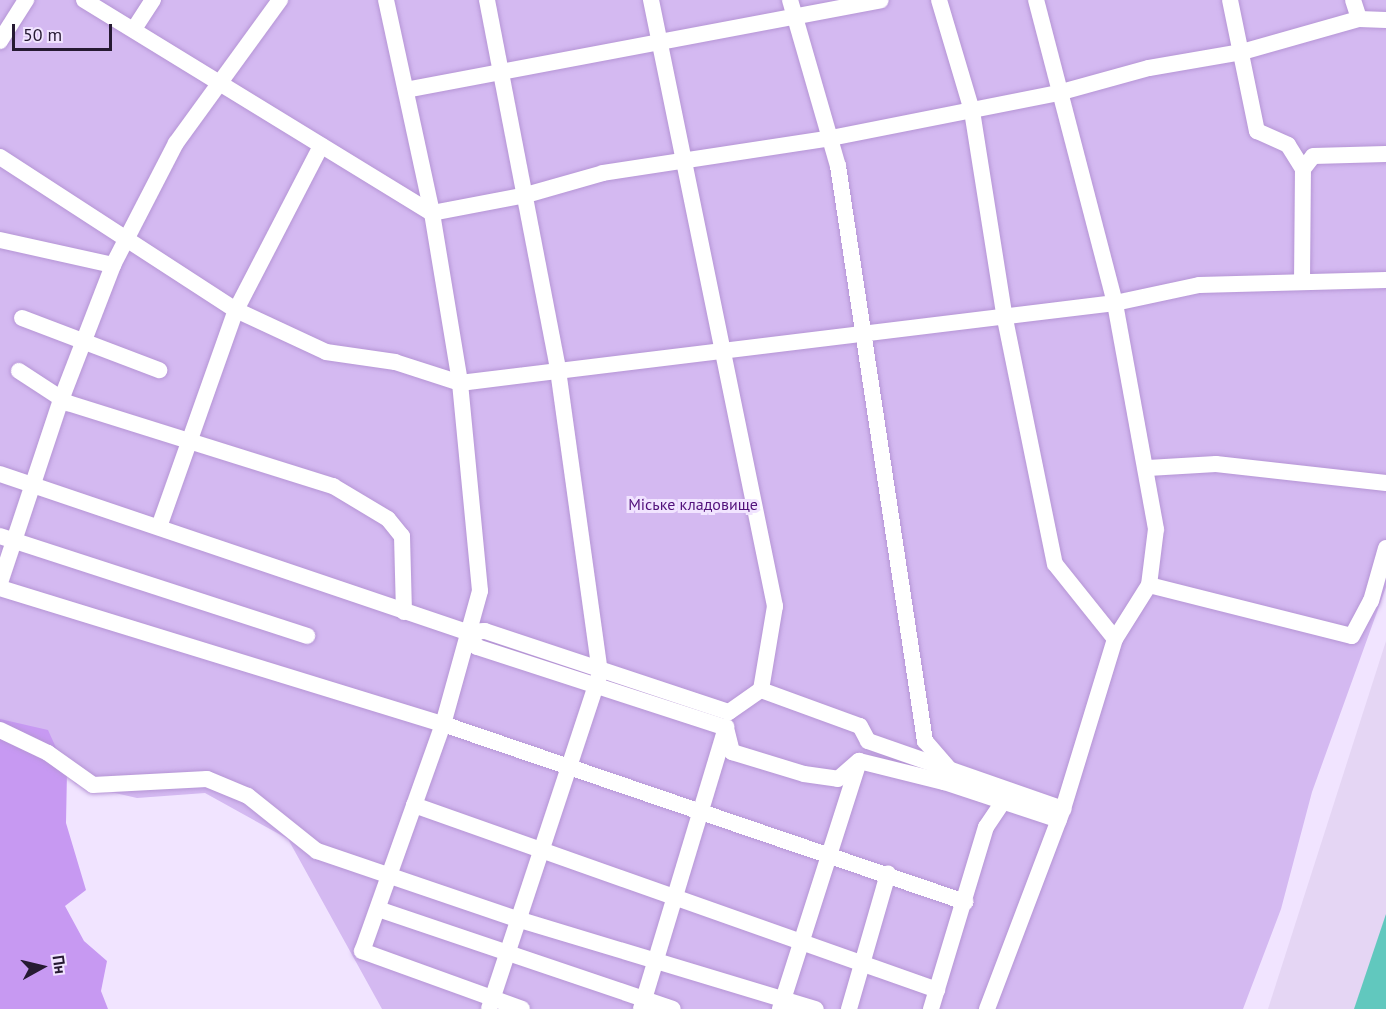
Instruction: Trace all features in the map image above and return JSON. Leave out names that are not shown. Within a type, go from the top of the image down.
[{"type":"street","points":[[0,41],[26,0]]},
{"type":"street","points":[[84,0],[224,83],[321,146],[432,213],[526,195],[603,173],[831,138],[972,111],[1058,93],[1149,68],[1242,52],[1359,19],[1386,20]]},
{"type":"street","points":[[135,29],[153,0]]},
{"type":"street","points":[[0,582],[7,538],[32,484],[61,400],[86,342],[113,265],[176,143],[224,83],[280,0]]},
{"type":"street","points":[[386,0],[432,213],[460,383],[480,591],[443,724],[362,951],[491,1004],[522,1009]]},
{"type":"street","points":[[488,0],[558,370],[597,680],[491,1004]]},
{"type":"street","points":[[641,1004],[656,958],[671,897],[727,720],[761,690],[775,606],[651,0]]},
{"type":"street","points":[[789,0],[831,138],[925,741],[947,776]]},
{"type":"street","points":[[406,90],[659,39],[794,20],[881,0]]},
{"type":"street","points":[[939,0],[972,111],[1004,314],[1055,564],[1115,639]]},
{"type":"street","points":[[987,1009],[1061,815],[1115,639],[1149,585],[1156,529],[1148,468],[1115,303],[1058,93],[1036,0]]},
{"type":"street","points":[[1230,0],[1257,131],[1288,146],[1303,169],[1302,282]]},
{"type":"street","points":[[1353,0],[1359,19]]},
{"type":"street","points":[[159,527],[191,445],[213,365],[236,310],[321,146]]},
{"type":"street","points":[[1303,169],[1312,156],[1329,153],[1386,154]]},
{"type":"street","points":[[0,157],[128,237],[236,310],[326,352],[395,362],[460,383],[558,370],[722,355],[1004,314],[1115,303],[1199,285],[1386,280]]},
{"type":"street","points":[[0,240],[113,265]]},
{"type":"street","points":[[22,318],[159,370]]},
{"type":"street","points":[[19,371],[61,400],[191,445],[333,486],[388,519],[402,536],[404,612]]},
{"type":"street","points":[[1148,468],[1216,464],[1386,483]]},
{"type":"street","points":[[0,474],[467,632],[477,646],[727,720]]},
{"type":"street","points":[[7,538],[307,636]]},
{"type":"street","points":[[1149,585],[1352,636],[1371,601],[1386,548]]},
{"type":"street","points":[[0,588],[443,724],[568,769],[888,874],[965,902]]},
{"type":"street","points":[[761,690],[860,726],[868,741],[1003,802],[1061,815]]},
{"type":"street","points":[[727,720],[732,752],[804,774],[838,779],[859,761]]},
{"type":"street","points":[[0,730],[48,753],[93,784],[207,779],[248,796],[317,851],[517,919],[656,958],[780,1005],[816,1009]]},
{"type":"street","points":[[780,1005],[827,854],[868,741]]},
{"type":"street","points":[[859,761],[947,776],[1061,815]]},
{"type":"street","points":[[931,1009],[986,827],[1003,802]]},
{"type":"street","points":[[414,805],[540,852],[801,940],[937,990]]},
{"type":"street","points":[[849,1009],[888,874]]},
{"type":"street","points":[[378,909],[508,952],[641,1004],[673,1009]]},
{"type":"shaded area","points":[[1386,641],[1386,1009],[1268,1009]]},
{"type":"shaded area","points":[[0,719],[48,730],[67,772],[66,823],[86,890],[65,906],[84,941],[107,961],[101,991],[108,1009],[0,1009]]},
{"type":"green space","name":"Міське кладовище","points":[[0,0],[1386,0],[1386,587],[1312,792],[1281,909],[1243,1009],[382,1009],[288,839],[205,793],[137,798],[76,784],[40,745],[0,733]]},
{"type":"building","points":[[1386,914],[1386,1009],[1354,1009]]}]
